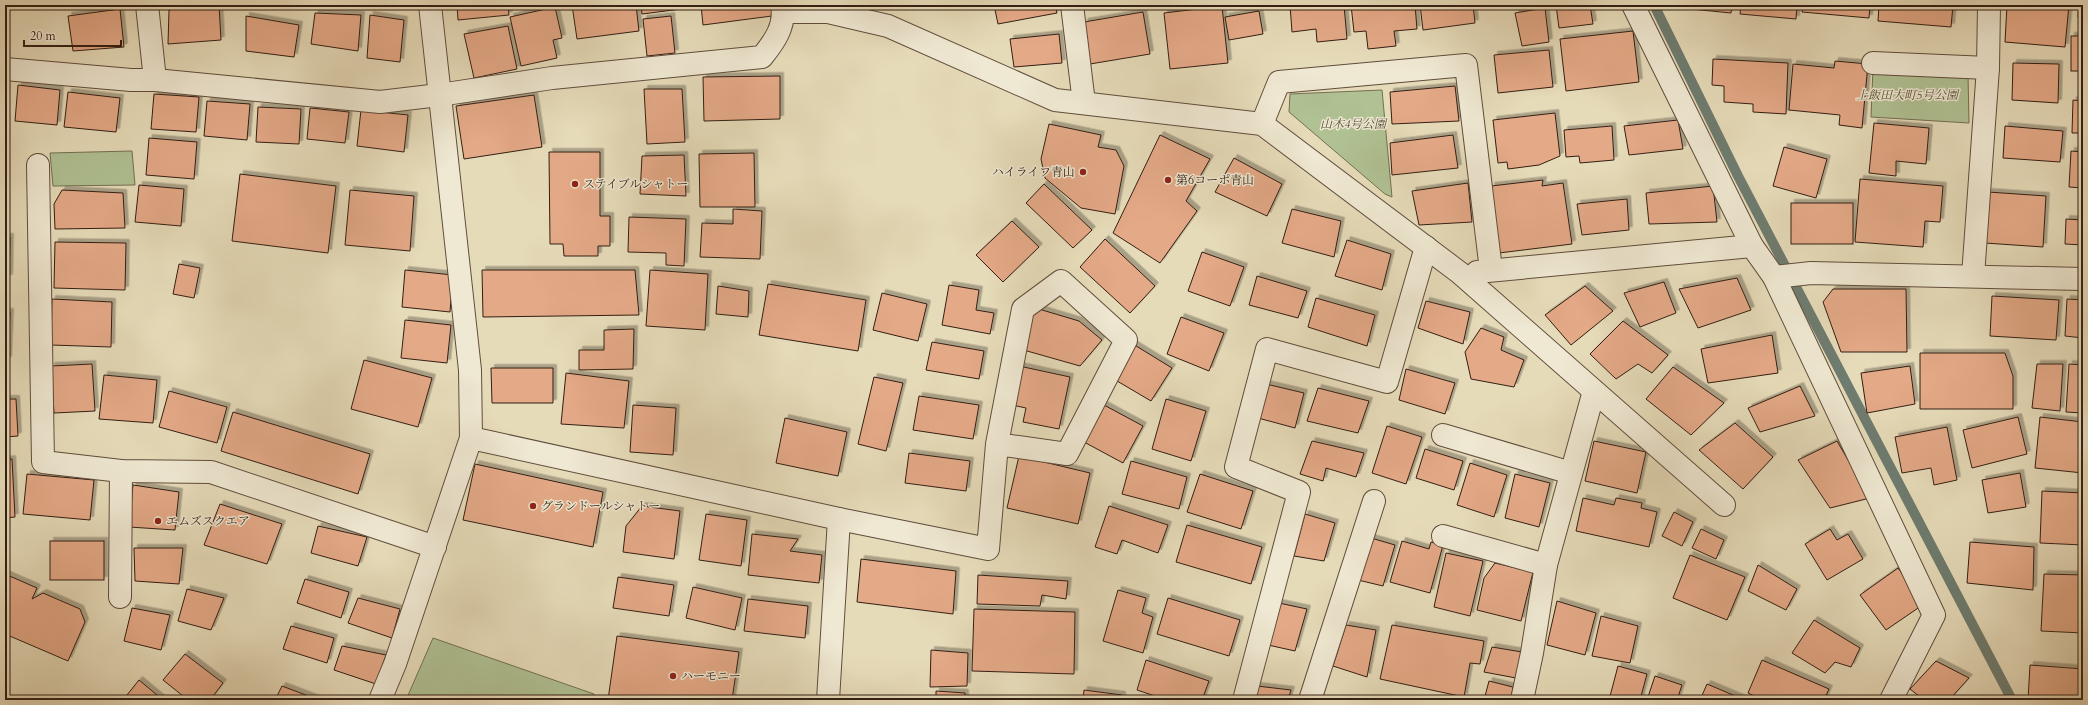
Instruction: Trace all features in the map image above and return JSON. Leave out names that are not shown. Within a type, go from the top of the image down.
[{"type":"street","points":[[147,5],[155,80]]},
{"type":"street","points":[[380,700],[395,664],[471,438],[470,370],[430,5]]},
{"type":"street","points":[[1072,5],[1084,103]]},
{"type":"street","points":[[1633,5],[1752,246],[1779,276],[1934,615],[1891,700]]},
{"type":"street","points":[[1973,276],[1988,68],[1989,5]]},
{"type":"street","points":[[5,70],[131,80],[155,80],[380,102],[439,96],[552,78],[762,57],[778,35],[783,8],[828,12],[888,26],[1055,100],[1262,124],[1460,273],[1724,506]]},
{"type":"street","points":[[1873,63],[1988,68]]},
{"type":"street","points":[[1262,124],[1280,82],[1466,65],[1491,270]]},
{"type":"street","points":[[38,165],[43,462],[121,471],[211,472],[435,547]]},
{"type":"street","points":[[1460,273],[1752,246]]},
{"type":"street","points":[[1244,700],[1299,492],[1236,467],[1267,349],[1387,382],[1426,247]]},
{"type":"street","points":[[1779,276],[1811,273],[2083,279]]},
{"type":"street","points":[[471,438],[839,519],[988,549],[996,444],[1024,309],[1061,281],[1126,340],[1067,454],[996,444]]},
{"type":"street","points":[[1522,700],[1532,653],[1546,565],[1594,390]]},
{"type":"street","points":[[1443,435],[1571,473]]},
{"type":"street","points":[[120,597],[121,471]]},
{"type":"street","points":[[1310,700],[1374,501]]},
{"type":"street","points":[[828,700],[839,519]]},
{"type":"street","points":[[1443,536],[1546,565]]},
{"type":"green space","name":"上飯田大町5号公園","points":[[1873,68],[1968,74],[1969,123],[1871,117]]},
{"type":"green space","name":"山木4号公園","points":[[1382,90],[1392,197],[1385,194],[1289,112],[1290,94]]},
{"type":"green space","points":[[132,151],[135,185],[53,186],[50,153]]},
{"type":"green space","points":[[433,638],[594,694],[594,700],[406,700]]},
{"type":"building","points":[[190,5],[219,5],[221,40],[168,44],[169,10]]},
{"type":"building","points":[[457,5],[508,5],[509,15],[458,20]]},
{"type":"building","points":[[572,5],[636,5],[639,31],[577,39]]},
{"type":"building","points":[[641,5],[696,5],[697,7],[642,14]]},
{"type":"building","points":[[701,5],[771,5],[772,16],[703,25]]},
{"type":"building","points":[[994,5],[1055,5],[1057,13],[998,24]]},
{"type":"building","points":[[1290,5],[1344,5],[1347,39],[1317,42],[1316,29],[1292,32]]},
{"type":"building","points":[[1351,5],[1415,5],[1417,29],[1394,31],[1396,46],[1368,49],[1366,31],[1354,32]]},
{"type":"building","points":[[1420,5],[1473,5],[1475,23],[1423,30]]},
{"type":"building","points":[[1485,5],[1518,5],[1485,9]]},
{"type":"building","points":[[1556,5],[1590,5],[1593,24],[1559,28]]},
{"type":"building","points":[[1682,5],[1732,5],[1731,13],[1681,8]]},
{"type":"building","points":[[1741,5],[1797,5],[1796,19],[1740,14]]},
{"type":"building","points":[[1803,5],[1870,5],[1869,18],[1802,12]]},
{"type":"building","points":[[1879,5],[1953,5],[1951,27],[1878,21]]},
{"type":"building","points":[[2007,5],[2069,5],[2065,47],[2005,42]]},
{"type":"building","points":[[2079,5],[2083,5],[2083,18],[2078,17]]},
{"type":"building","points":[[1222,6],[1228,63],[1170,69],[1164,13]]},
{"type":"building","points":[[555,7],[562,38],[553,40],[557,58],[521,66],[510,17]]},
{"type":"building","points":[[1545,8],[1549,42],[1522,46],[1515,13]]},
{"type":"building","points":[[120,9],[124,47],[73,51],[68,16]]},
{"type":"building","points":[[1259,11],[1263,34],[1229,40],[1225,17]]},
{"type":"building","points":[[1143,12],[1150,54],[1090,64],[1084,22]]},
{"type":"building","points":[[315,13],[361,15],[358,51],[311,44]]},
{"type":"building","points":[[370,15],[404,20],[400,62],[367,58]]},
{"type":"building","points":[[246,16],[299,25],[294,57],[246,51]]},
{"type":"building","points":[[671,16],[675,53],[647,56],[643,19]]},
{"type":"building","points":[[508,26],[517,69],[474,78],[464,34]]},
{"type":"building","points":[[1633,31],[1639,82],[1566,91],[1560,39]]},
{"type":"building","points":[[1059,34],[1062,63],[1014,67],[1010,39]]},
{"type":"building","points":[[2071,36],[2083,36],[2083,71],[2071,71]]},
{"type":"building","points":[[1549,50],[1553,87],[1498,93],[1494,55]]},
{"type":"building","points":[[1713,59],[1788,63],[1786,114],[1753,112],[1753,104],[1724,102],[1724,86],[1712,85]]},
{"type":"building","points":[[1835,61],[1868,64],[1862,128],[1839,125],[1840,115],[1789,110],[1793,64],[1834,68]]},
{"type":"building","points":[[2013,63],[2059,64],[2058,103],[2012,100]]},
{"type":"building","points":[[780,76],[780,119],[704,121],[703,77]]},
{"type":"building","points":[[18,85],[60,90],[57,125],[15,121]]},
{"type":"building","points":[[1455,86],[1459,121],[1392,124],[1390,92]]},
{"type":"building","points":[[644,89],[682,89],[685,142],[647,144]]},
{"type":"building","points":[[68,92],[120,98],[116,132],[64,127]]},
{"type":"building","points":[[154,94],[199,97],[196,132],[151,129]]},
{"type":"building","points":[[534,95],[542,147],[464,159],[456,106]]},
{"type":"building","points":[[2073,100],[2083,101],[2083,133],[2072,133]]},
{"type":"building","points":[[207,101],[250,104],[247,140],[204,136]]},
{"type":"building","points":[[258,107],[301,109],[299,144],[256,142]]},
{"type":"building","points":[[310,108],[349,112],[345,143],[307,139]]},
{"type":"building","points":[[361,110],[408,115],[404,152],[357,146]]},
{"type":"building","points":[[1555,113],[1560,156],[1539,165],[1508,169],[1507,162],[1498,163],[1493,120]]},
{"type":"building","points":[[1678,120],[1683,149],[1629,155],[1624,126]]},
{"type":"building","points":[[1874,123],[1929,128],[1926,164],[1896,161],[1896,176],[1869,173]]},
{"type":"building","name":"ハイライフ青山","points":[[1049,124],[1101,135],[1098,147],[1116,150],[1124,166],[1115,214],[1081,208],[1045,178],[1041,159]]},
{"type":"building","points":[[1612,126],[1614,160],[1580,163],[1579,156],[1566,157],[1564,130]]},
{"type":"building","points":[[2005,126],[2063,131],[2060,162],[2003,158]]},
{"type":"building","name":"第6コーポ青山","points":[[1160,135],[1210,159],[1186,201],[1197,211],[1160,263],[1113,233]]},
{"type":"building","points":[[1453,135],[1458,168],[1392,175],[1390,143]]},
{"type":"building","points":[[149,138],[197,142],[194,179],[146,175]]},
{"type":"building","points":[[1784,147],[1827,159],[1816,198],[1773,186]]},
{"type":"building","points":[[2071,151],[2083,152],[2083,188],[2069,187]]},
{"type":"building","name":"ステイブルシャトー","points":[[549,152],[600,152],[600,216],[610,216],[610,246],[598,246],[598,256],[564,256],[563,244],[550,244]]},
{"type":"building","points":[[754,153],[755,207],[700,207],[699,154]]},
{"type":"building","points":[[684,155],[686,196],[640,194],[642,156]]},
{"type":"building","points":[[1234,158],[1282,184],[1267,216],[1215,192]]},
{"type":"building","points":[[240,174],[336,186],[328,253],[232,241]]},
{"type":"building","points":[[1860,179],[1943,186],[1940,222],[1925,221],[1923,247],[1855,242]]},
{"type":"building","points":[[1543,180],[1542,186],[1563,183],[1572,244],[1499,253],[1491,186]]},
{"type":"building","points":[[1468,183],[1472,222],[1419,225],[1412,191]]},
{"type":"building","points":[[1044,184],[1092,230],[1073,248],[1026,203]]},
{"type":"building","points":[[139,185],[184,189],[181,226],[135,222]]},
{"type":"building","points":[[1713,186],[1717,222],[1649,224],[1646,193]]},
{"type":"building","points":[[62,190],[123,193],[125,228],[55,229],[54,204]]},
{"type":"building","points":[[350,190],[414,196],[410,251],[345,245]]},
{"type":"building","points":[[1988,192],[2046,196],[2043,247],[1985,243]]},
{"type":"building","points":[[1627,199],[1629,230],[1582,235],[1577,204]]},
{"type":"building","points":[[1791,203],[1853,203],[1853,244],[1791,244]]},
{"type":"building","points":[[733,209],[762,211],[760,259],[700,257],[702,223],[733,224]]},
{"type":"building","points":[[1292,209],[1341,221],[1334,257],[1282,243]]},
{"type":"building","points":[[629,217],[686,219],[684,266],[666,265],[666,253],[628,252]]},
{"type":"building","points":[[2066,219],[2083,220],[2083,245],[2065,244]]},
{"type":"building","points":[[1012,221],[1039,247],[1003,282],[976,255]]},
{"type":"building","points":[[5,237],[10,237],[9,278],[5,278]]},
{"type":"building","points":[[1105,239],[1155,286],[1130,313],[1080,267]]},
{"type":"building","points":[[1347,240],[1391,254],[1382,290],[1335,276]]},
{"type":"building","points":[[55,242],[126,243],[125,290],[54,288]]},
{"type":"building","points":[[1202,252],[1244,267],[1230,306],[1188,291]]},
{"type":"building","points":[[179,264],[200,268],[194,298],[173,294]]},
{"type":"building","points":[[405,270],[453,275],[450,312],[402,307]]},
{"type":"building","points":[[482,270],[635,270],[639,315],[483,317]]},
{"type":"building","points":[[650,270],[708,274],[705,330],[646,326]]},
{"type":"building","points":[[1257,276],[1307,291],[1298,318],[1249,305]]},
{"type":"building","points":[[1737,278],[1751,310],[1698,328],[1679,289]]},
{"type":"building","points":[[1664,282],[1676,313],[1640,327],[1624,293]]},
{"type":"building","points":[[768,284],[866,300],[858,351],[759,335]]},
{"type":"building","points":[[949,285],[979,290],[976,310],[994,313],[990,334],[942,325]]},
{"type":"building","points":[[718,286],[749,291],[748,317],[716,314]]},
{"type":"building","points":[[1585,286],[1613,311],[1571,345],[1545,315]]},
{"type":"building","points":[[1833,289],[1906,289],[1907,352],[1841,352],[1823,302]]},
{"type":"building","points":[[882,293],[927,304],[918,341],[873,330]]},
{"type":"building","points":[[1992,296],[2059,300],[2056,340],[1990,336]]},
{"type":"building","points":[[1316,298],[1375,315],[1367,346],[1308,327]]},
{"type":"building","points":[[52,299],[112,302],[111,347],[51,345]]},
{"type":"building","points":[[2067,299],[2083,300],[2083,338],[2065,336]]},
{"type":"building","points":[[1426,301],[1470,312],[1463,344],[1418,328]]},
{"type":"building","points":[[1032,307],[1079,321],[1102,340],[1080,366],[1020,349]]},
{"type":"building","points":[[5,312],[10,312],[8,360],[5,360]]},
{"type":"building","points":[[1181,317],[1224,333],[1209,371],[1167,354]]},
{"type":"building","points":[[405,320],[451,325],[447,363],[401,358]]},
{"type":"building","points":[[1623,321],[1668,355],[1652,373],[1638,364],[1616,379],[1590,354]]},
{"type":"building","points":[[1481,328],[1504,337],[1501,350],[1524,360],[1514,387],[1471,379],[1465,352]]},
{"type":"building","points":[[634,329],[633,369],[579,370],[579,350],[604,350],[604,330]]},
{"type":"building","points":[[1772,335],[1778,373],[1708,383],[1701,349]]},
{"type":"building","points":[[932,342],[984,351],[979,379],[926,370]]},
{"type":"building","points":[[1133,344],[1172,368],[1151,401],[1112,378]]},
{"type":"building","points":[[1920,353],[2005,353],[2013,376],[2013,409],[1920,409]]},
{"type":"building","points":[[364,360],[432,378],[418,427],[351,409]]},
{"type":"building","points":[[92,364],[95,411],[54,413],[51,366]]},
{"type":"building","points":[[2037,364],[2063,364],[2060,411],[2032,408]]},
{"type":"building","points":[[2069,364],[2083,365],[2083,413],[2066,412]]},
{"type":"building","points":[[1019,366],[1070,377],[1059,429],[1023,422],[1026,408],[1012,405]]},
{"type":"building","points":[[1910,366],[1915,404],[1867,413],[1861,373]]},
{"type":"building","points":[[1673,367],[1724,403],[1691,435],[1646,399]]},
{"type":"building","points":[[491,368],[553,368],[553,403],[492,403]]},
{"type":"building","points":[[1406,369],[1455,383],[1445,414],[1399,400]]},
{"type":"building","points":[[566,373],[629,381],[624,428],[561,424]]},
{"type":"building","points":[[104,375],[157,380],[153,423],[99,419]]},
{"type":"building","points":[[874,377],[903,383],[886,451],[858,444]]},
{"type":"building","points":[[1266,384],[1304,393],[1295,428],[1258,418]]},
{"type":"building","points":[[1800,386],[1815,416],[1760,432],[1748,408]]},
{"type":"building","points":[[1318,388],[1369,401],[1358,433],[1307,421]]},
{"type":"building","points":[[169,391],[227,407],[217,443],[159,427]]},
{"type":"building","points":[[919,396],[979,405],[973,439],[913,430]]},
{"type":"building","points":[[5,399],[16,399],[18,436],[5,437]]},
{"type":"building","points":[[1166,399],[1206,411],[1191,461],[1152,449]]},
{"type":"building","points":[[633,405],[676,408],[673,455],[630,452]]},
{"type":"building","points":[[1104,405],[1143,426],[1123,463],[1084,442]]},
{"type":"building","points":[[233,412],[370,454],[358,494],[221,451]]},
{"type":"building","points":[[2018,417],[2027,454],[1972,468],[1963,430]]},
{"type":"building","points":[[2040,417],[2083,422],[2083,473],[2035,468]]},
{"type":"building","points":[[785,418],[847,432],[838,476],[776,463]]},
{"type":"building","points":[[1735,423],[1773,457],[1743,489],[1699,450]]},
{"type":"building","points":[[1387,426],[1422,437],[1406,484],[1372,473]]},
{"type":"building","points":[[1947,427],[1957,480],[1934,485],[1931,468],[1902,473],[1895,437]]},
{"type":"building","points":[[1312,441],[1364,453],[1356,477],[1326,468],[1323,481],[1300,474]]},
{"type":"building","points":[[1594,441],[1646,452],[1637,493],[1585,481]]},
{"type":"building","points":[[1837,441],[1870,498],[1830,508],[1798,460]]},
{"type":"building","points":[[1425,449],[1463,461],[1454,490],[1416,478]]},
{"type":"building","points":[[909,453],[970,461],[966,491],[905,483]]},
{"type":"building","points":[[1019,456],[1090,473],[1078,524],[1007,508]]},
{"type":"building","points":[[12,459],[15,517],[5,518],[5,460]]},
{"type":"building","points":[[1131,461],[1187,477],[1179,509],[1122,494]]},
{"type":"building","points":[[1470,463],[1507,475],[1494,517],[1457,505]]},
{"type":"building","name":"グランドールシャトー","points":[[475,464],[603,492],[593,547],[463,520]]},
{"type":"building","points":[[2020,473],[2026,507],[1988,513],[1982,480]]},
{"type":"building","points":[[27,474],[94,480],[90,520],[23,514]]},
{"type":"building","points":[[1200,474],[1253,491],[1241,529],[1187,512]]},
{"type":"building","points":[[1515,474],[1550,483],[1539,527],[1505,518]]},
{"type":"building","points":[[133,485],[179,492],[175,530],[129,527]]},
{"type":"building","points":[[2042,491],[2083,493],[2083,545],[2040,543]]},
{"type":"building","points":[[1583,498],[1614,505],[1616,498],[1642,503],[1641,508],[1657,512],[1649,547],[1576,531]]},
{"type":"building","points":[[220,504],[282,524],[267,564],[204,545]]},
{"type":"building","points":[[642,506],[680,511],[674,559],[623,552],[626,526]]},
{"type":"building","points":[[1109,506],[1168,525],[1158,553],[1122,540],[1117,554],[1095,547]]},
{"type":"building","points":[[1674,512],[1693,522],[1682,546],[1662,536]]},
{"type":"building","points":[[706,514],[747,520],[741,566],[699,560]]},
{"type":"building","points":[[1305,514],[1335,523],[1324,561],[1294,556]]},
{"type":"building","points":[[1187,525],[1262,547],[1251,584],[1176,562]]},
{"type":"building","points":[[318,526],[367,537],[358,566],[311,553]]},
{"type":"building","points":[[1701,529],[1724,540],[1716,559],[1692,548]]},
{"type":"building","points":[[1830,529],[1837,540],[1848,534],[1863,559],[1827,580],[1805,544]]},
{"type":"building","points":[[752,534],[798,539],[790,551],[822,555],[819,583],[748,575]]},
{"type":"building","points":[[1371,538],[1395,545],[1383,586],[1358,580]]},
{"type":"building","points":[[50,541],[104,541],[104,580],[50,580]]},
{"type":"building","points":[[1402,541],[1429,549],[1431,542],[1443,545],[1430,593],[1390,582]]},
{"type":"building","points":[[1970,542],[2034,547],[2033,590],[1967,583]]},
{"type":"building","points":[[134,548],[183,548],[179,584],[135,581]]},
{"type":"building","points":[[1446,553],[1483,561],[1470,616],[1434,607]]},
{"type":"building","points":[[1690,555],[1745,577],[1727,620],[1673,598]]},
{"type":"building","points":[[861,559],[956,571],[953,614],[857,602]]},
{"type":"building","points":[[1495,563],[1533,572],[1521,621],[1477,610],[1484,578]]},
{"type":"building","points":[[1758,565],[1797,589],[1786,610],[1748,591]]},
{"type":"building","points":[[1898,568],[1924,604],[1886,630],[1860,595]]},
{"type":"building","points":[[5,574],[37,588],[32,599],[43,593],[80,609],[85,622],[68,661],[5,634]]},
{"type":"building","points":[[2044,574],[2083,575],[2083,633],[2041,631]]},
{"type":"building","points":[[978,575],[1068,581],[1066,599],[1042,595],[1040,606],[977,604]]},
{"type":"building","points":[[618,577],[674,585],[669,616],[613,608]]},
{"type":"building","points":[[305,579],[349,592],[341,618],[297,603]]},
{"type":"building","points":[[693,587],[742,598],[735,630],[686,618]]},
{"type":"building","points":[[187,589],[224,598],[211,630],[178,621]]},
{"type":"building","points":[[1118,590],[1146,598],[1142,613],[1153,617],[1143,653],[1103,641]]},
{"type":"building","points":[[358,598],[400,609],[392,638],[348,623]]},
{"type":"building","points":[[1168,598],[1240,620],[1229,656],[1157,634]]},
{"type":"building","points":[[748,599],[808,606],[805,638],[744,631]]},
{"type":"building","points":[[1557,601],[1596,613],[1585,655],[1547,645]]},
{"type":"building","points":[[1279,603],[1307,609],[1295,651],[1268,645]]},
{"type":"building","points":[[132,608],[170,615],[161,650],[124,641]]},
{"type":"building","points":[[974,609],[1075,612],[1074,674],[972,671]]},
{"type":"building","points":[[1601,616],[1638,626],[1630,663],[1592,656]]},
{"type":"building","points":[[1814,620],[1860,648],[1851,667],[1835,662],[1825,673],[1792,653]]},
{"type":"building","points":[[1346,625],[1376,630],[1367,677],[1333,666]]},
{"type":"building","points":[[1392,625],[1484,641],[1480,664],[1470,663],[1464,697],[1380,679]]},
{"type":"building","points":[[291,626],[334,638],[327,663],[283,649]]},
{"type":"building","name":"ハーモニー","points":[[617,636],[739,652],[732,700],[608,700]]},
{"type":"building","points":[[342,646],[386,655],[376,684],[334,670]]},
{"type":"building","points":[[1492,647],[1522,652],[1516,678],[1484,672]]},
{"type":"building","points":[[931,650],[968,653],[967,686],[930,687]]},
{"type":"building","points":[[185,654],[223,683],[210,700],[188,700],[163,680]]},
{"type":"building","points":[[1146,660],[1209,681],[1202,700],[1167,700],[1137,690]]},
{"type":"building","points":[[1762,660],[1829,689],[1824,700],[1763,700],[1748,693]]},
{"type":"building","points":[[1936,661],[1969,678],[1949,700],[1924,700],[1910,689]]},
{"type":"building","points":[[2030,665],[2083,669],[2083,700],[2028,700]]},
{"type":"building","points":[[1618,666],[1647,674],[1640,700],[1609,700]]},
{"type":"building","points":[[1655,676],[1682,685],[1677,700],[1647,700]]},
{"type":"building","points":[[139,680],[163,700],[123,700]]},
{"type":"building","points":[[1489,681],[1513,687],[1511,700],[1484,700]]},
{"type":"building","points":[[1707,684],[1745,700],[1700,700]]},
{"type":"building","points":[[282,686],[319,700],[275,700]]},
{"type":"building","points":[[1257,686],[1291,690],[1288,700],[1253,700]]},
{"type":"building","points":[[1084,690],[1122,695],[1122,700],[1083,700]]},
{"type":"building","points":[[936,691],[965,693],[965,700],[936,700]]},
{"type":"waterway","points":[[1654,5],[1738,176],[2012,700]]},
{"type":"place","name":"ハイライフ青山","points":[[1083,172]]},
{"type":"place","name":"第6コーポ青山","points":[[1168,180]]},
{"type":"place","name":"ステイブルシャトー","points":[[575,184]]},
{"type":"place","name":"グランドールシャトー","points":[[533,506]]},
{"type":"place","name":"エムズスクエア","points":[[158,521]]},
{"type":"place","name":"ハーモニー","points":[[673,676]]}]
